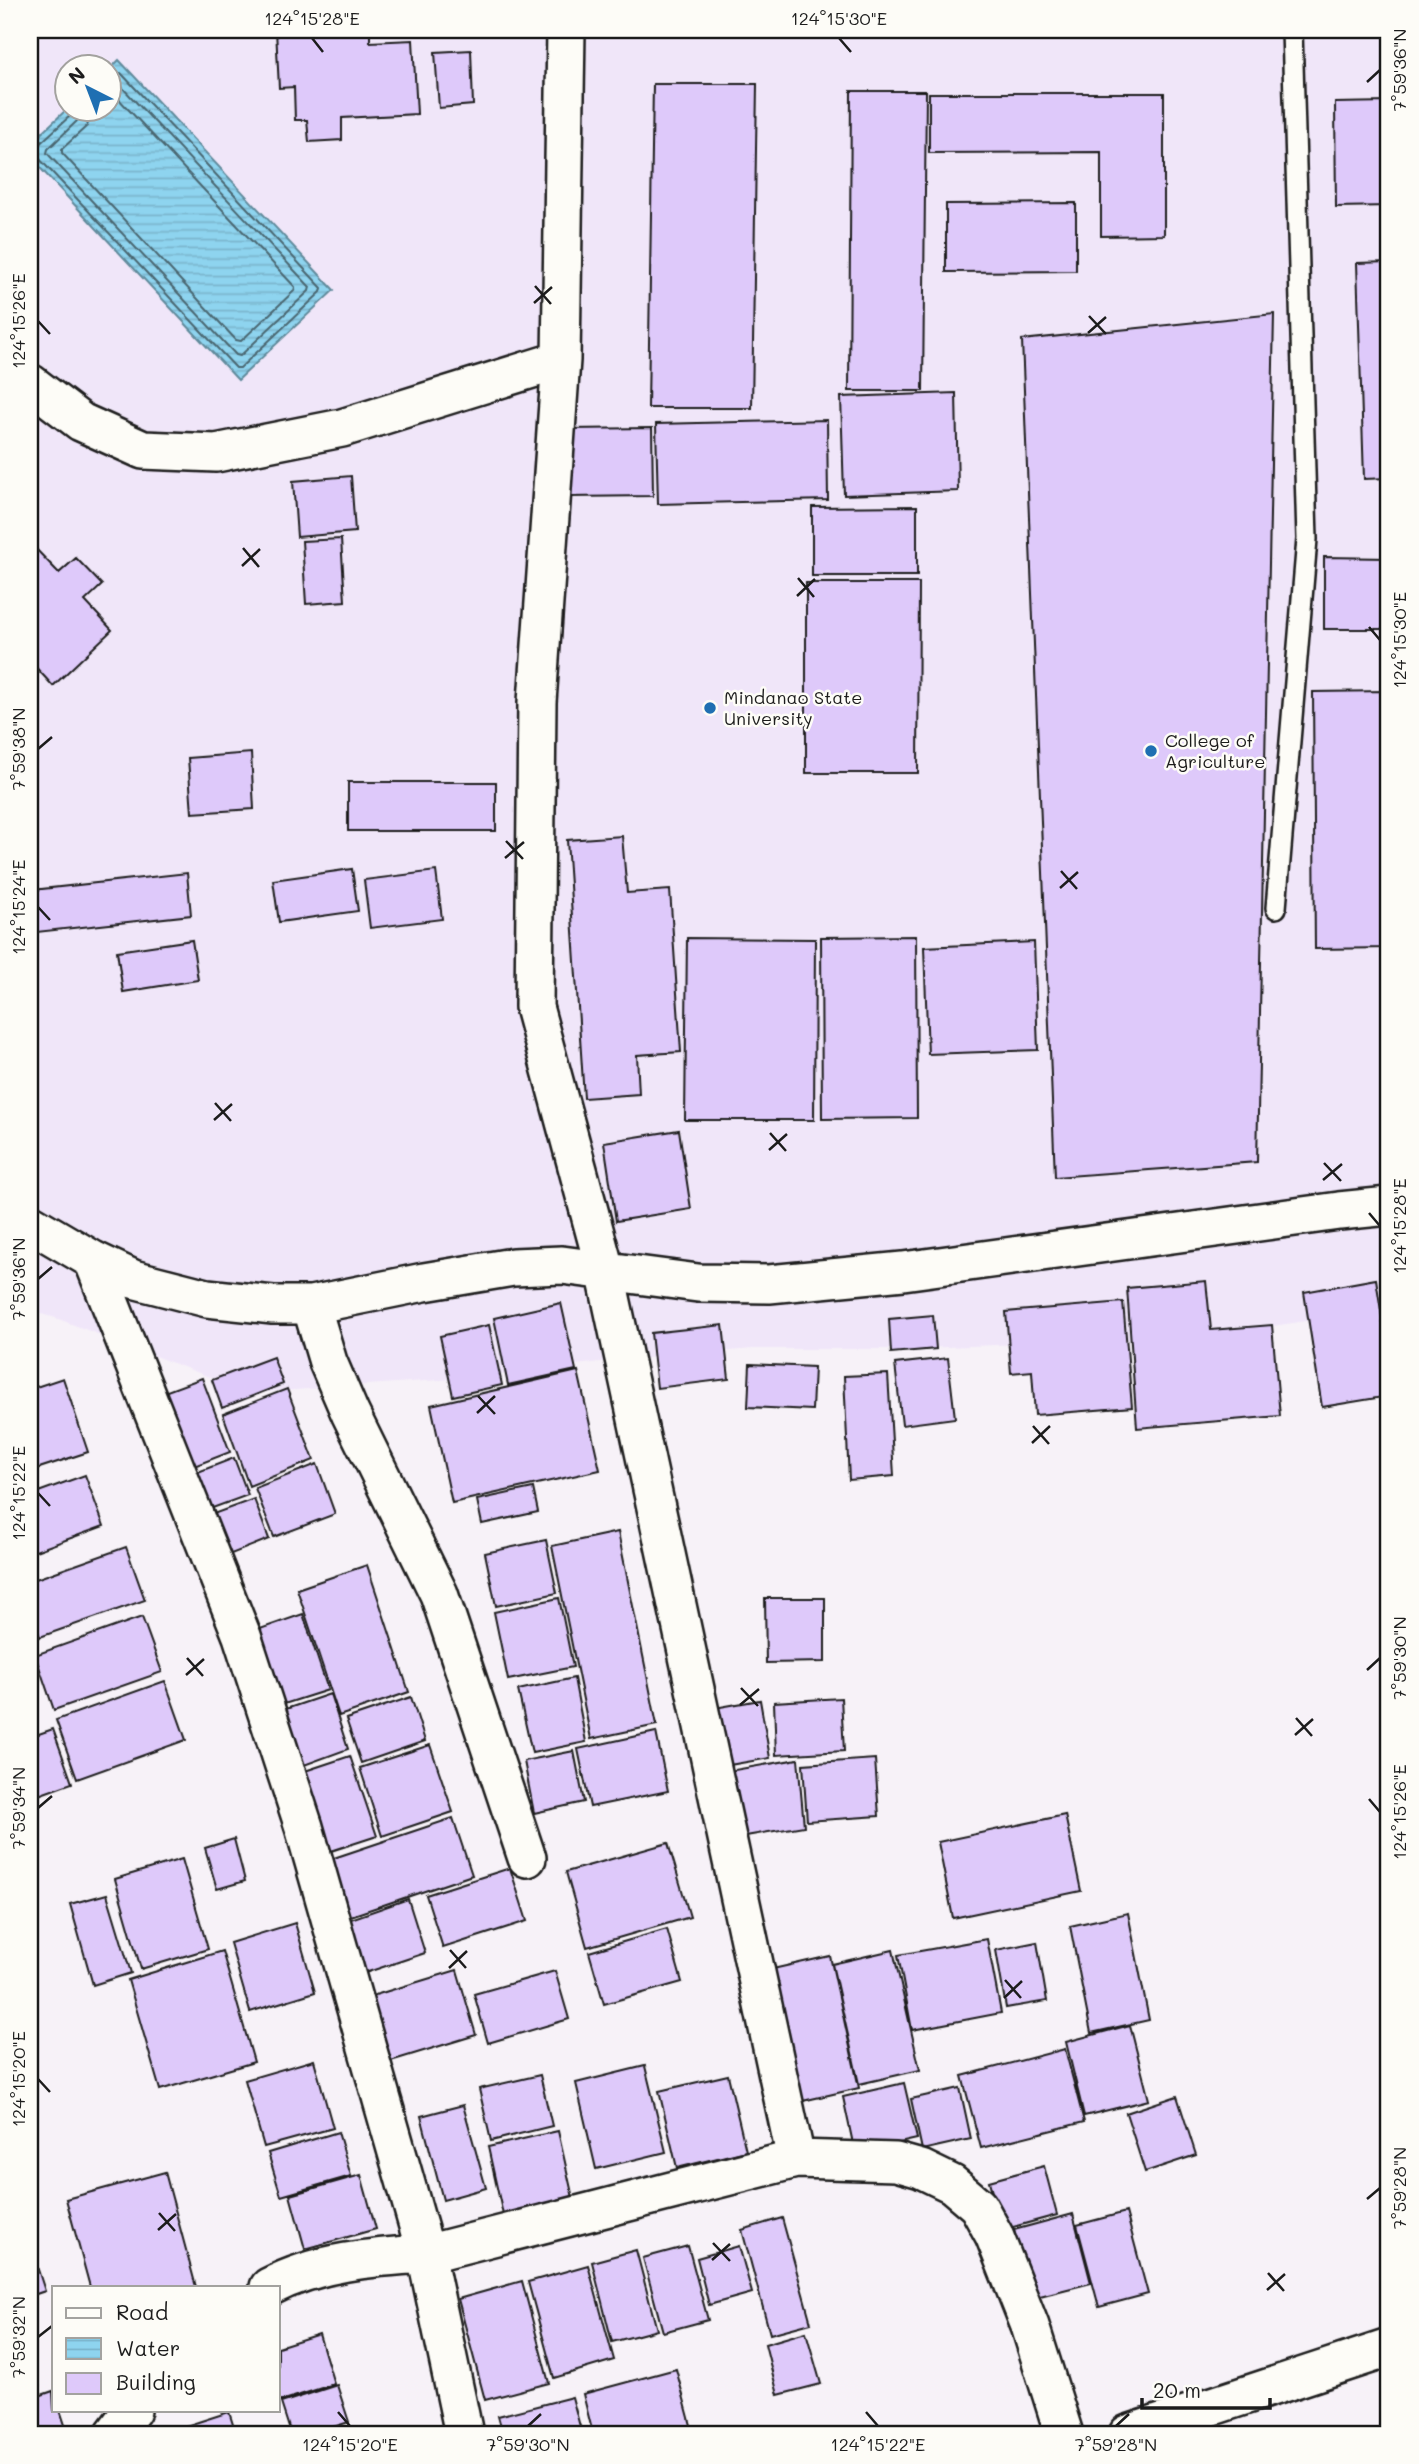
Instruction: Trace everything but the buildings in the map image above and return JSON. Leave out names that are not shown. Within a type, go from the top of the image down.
[{"type":"street","points":[[566,30],[562,360],[537,702],[534,1007],[605,1270],[796,2159]]},
{"type":"street","points":[[30,383],[81,422],[144,450],[216,453],[342,428],[562,360]]},
{"type":"street","points":[[30,1223],[93,1260],[133,1279],[207,1298],[273,1305],[311,1305],[513,1267],[562,1265],[698,1283],[769,1284],[903,1271],[1389,1206]]},
{"type":"street","points":[[93,1260],[242,1636],[304,1827],[426,2254],[464,2434]]},
{"type":"street","points":[[311,1305],[328,1362],[350,1413],[439,1594],[527,1858]]},
{"type":"street","points":[[271,2286],[310,2270],[382,2256],[426,2254],[796,2159],[896,2162],[920,2169],[952,2184],[978,2206],[994,2235],[1030,2326],[1063,2434]]},
{"type":"street","points":[[1128,2434],[1165,2429],[1389,2348]]},
{"type":"street","points":[[114,2434],[130,2412]]},
{"type":"lane","points":[[1276,908],[1307,539],[1292,30]]},
{"type":"shaded area","name":"Mindanao State University","points":[[30,30],[1389,30],[1389,1308],[1209,1336],[899,1349],[753,1349],[600,1362],[483,1377],[251,1393],[56,1318],[30,1311]]},
{"type":"water","points":[[122,63],[334,290],[238,380],[30,157],[30,144],[53,122],[122,122]]},
{"type":"place","name":"Mindanao State University","points":[[710,708]]},
{"type":"place","name":"College of Agriculture","points":[[1151,751]]}]
